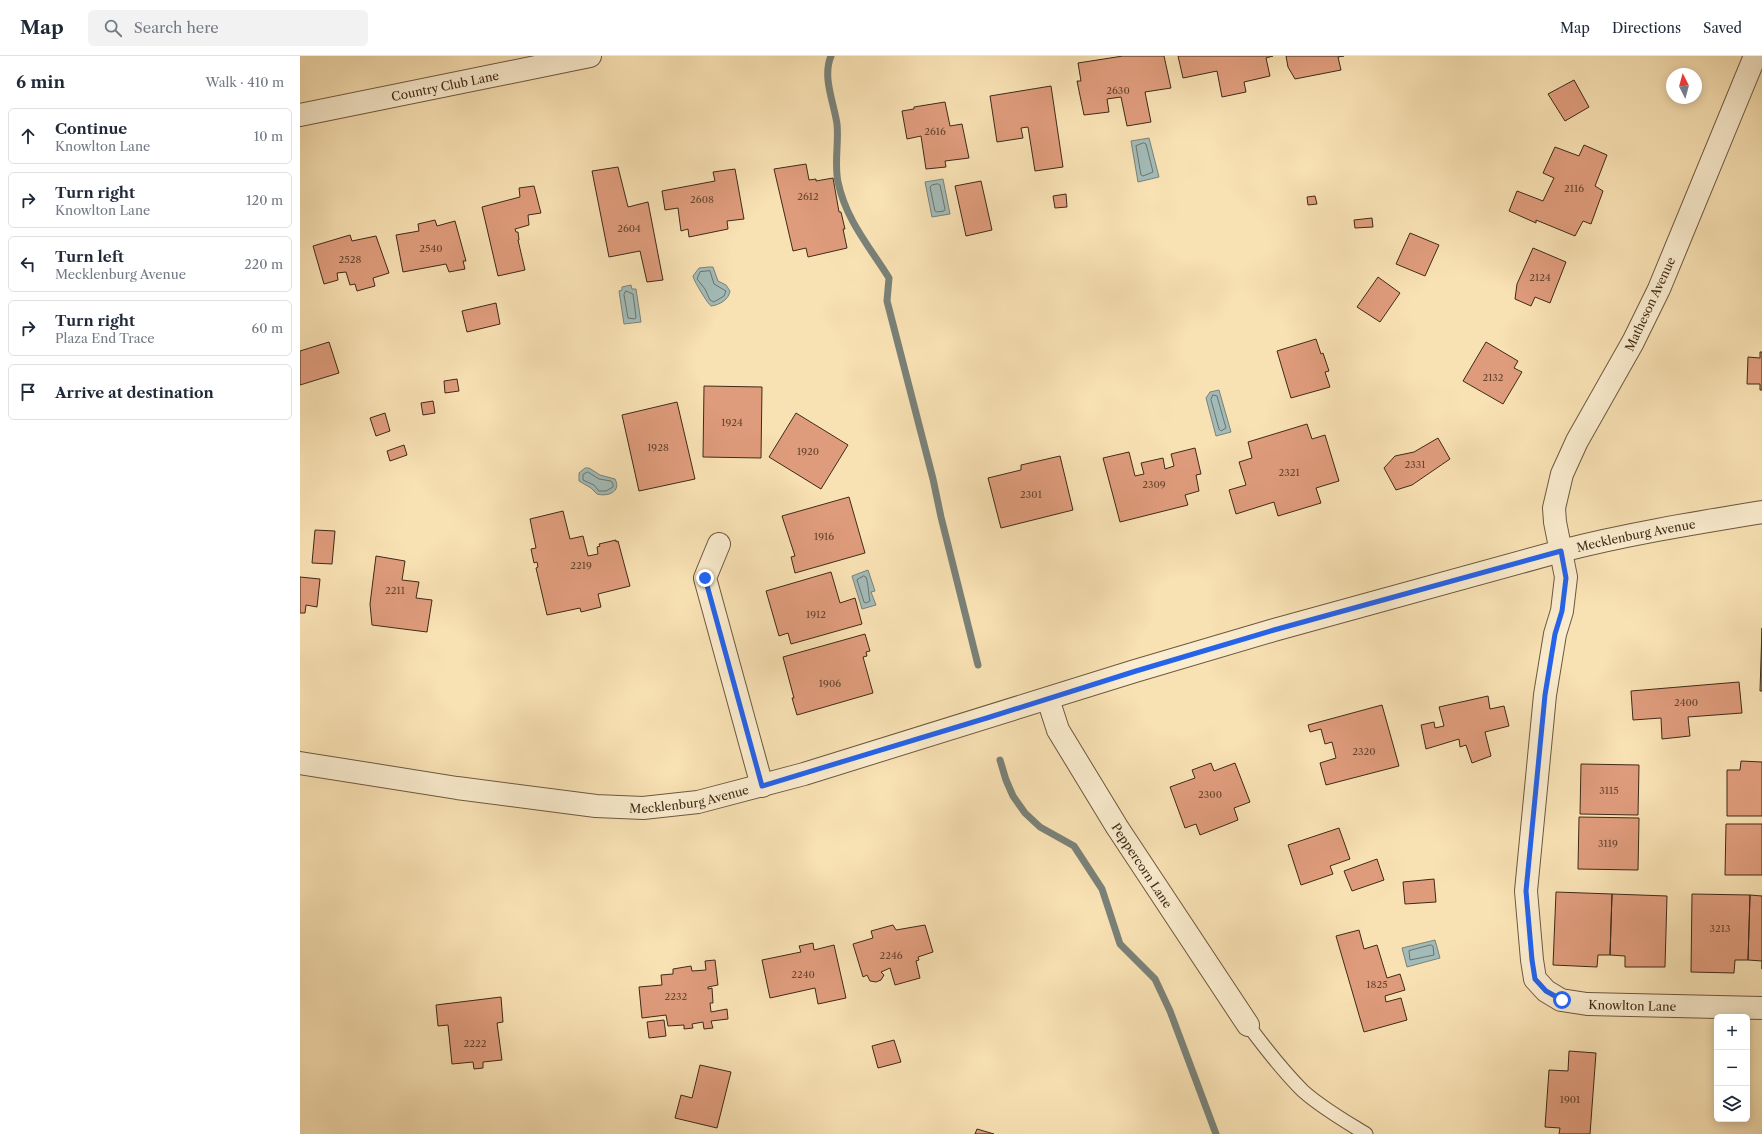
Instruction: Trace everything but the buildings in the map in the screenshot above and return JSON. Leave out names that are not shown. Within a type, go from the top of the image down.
[{"type":"street","name":"Country Club Lane","points":[[300,115],[590,56]]},
{"type":"street","name":"Matheson Avenue","points":[[1561,551],[1555,522],[1554,508],[1562,474],[1577,441],[1633,342],[1659,289],[1755,56]]},
{"type":"street","name":"Mecklenburg Avenue","points":[[300,763],[457,788],[604,807],[643,808],[698,802],[762,786],[1274,630],[1561,551],[1652,531],[1762,512]]},
{"type":"street","points":[[718,544],[705,578],[762,786]]},
{"type":"street","name":"Knowlton Lane","points":[[1561,551],[1566,578],[1562,611],[1555,634],[1545,695],[1526,891],[1535,979],[1546,991],[1562,1000],[1583,1004],[1762,1008]]},
{"type":"street","name":"Peppercorn Lane","points":[[1048,698],[1058,730],[1118,827],[1248,1026]]},
{"type":"lane","points":[[1248,1026],[1279,1065],[1304,1092],[1331,1113],[1366,1134]]},
{"type":"water","points":[[1149,138],[1159,177],[1138,182],[1131,141]]},
{"type":"water","points":[[943,179],[950,214],[932,217],[925,182]]},
{"type":"water","points":[[713,267],[718,281],[726,285],[730,291],[728,297],[724,301],[711,306],[695,282],[693,276],[699,268]]},
{"type":"water","points":[[631,285],[632,289],[636,289],[641,322],[624,324],[619,291],[622,290],[622,287]]},
{"type":"water","points":[[1219,390],[1231,432],[1216,436],[1206,398],[1210,392]]},
{"type":"water","points":[[585,468],[589,468],[600,475],[615,479],[617,487],[609,494],[597,494],[591,488],[579,481],[579,473]]},
{"type":"water","points":[[868,570],[875,591],[871,592],[876,605],[862,609],[852,576]]},
{"type":"water","points":[[1435,940],[1440,958],[1407,967],[1402,948]]},
{"type":"waterway","points":[[831,56],[828,81],[837,124],[836,168],[838,182],[852,221],[889,278],[887,301],[933,479],[978,665]]},
{"type":"waterway","points":[[1000,760],[1013,796],[1025,813],[1040,827],[1074,846],[1102,889],[1120,944],[1155,979],[1170,1011],[1216,1134]]},
{"type":"route","points":[[705,578],[762,786],[1267,632],[1561,551],[1566,578],[1562,611],[1555,634],[1545,695],[1526,891],[1535,979],[1546,991],[1562,1000]]}]
